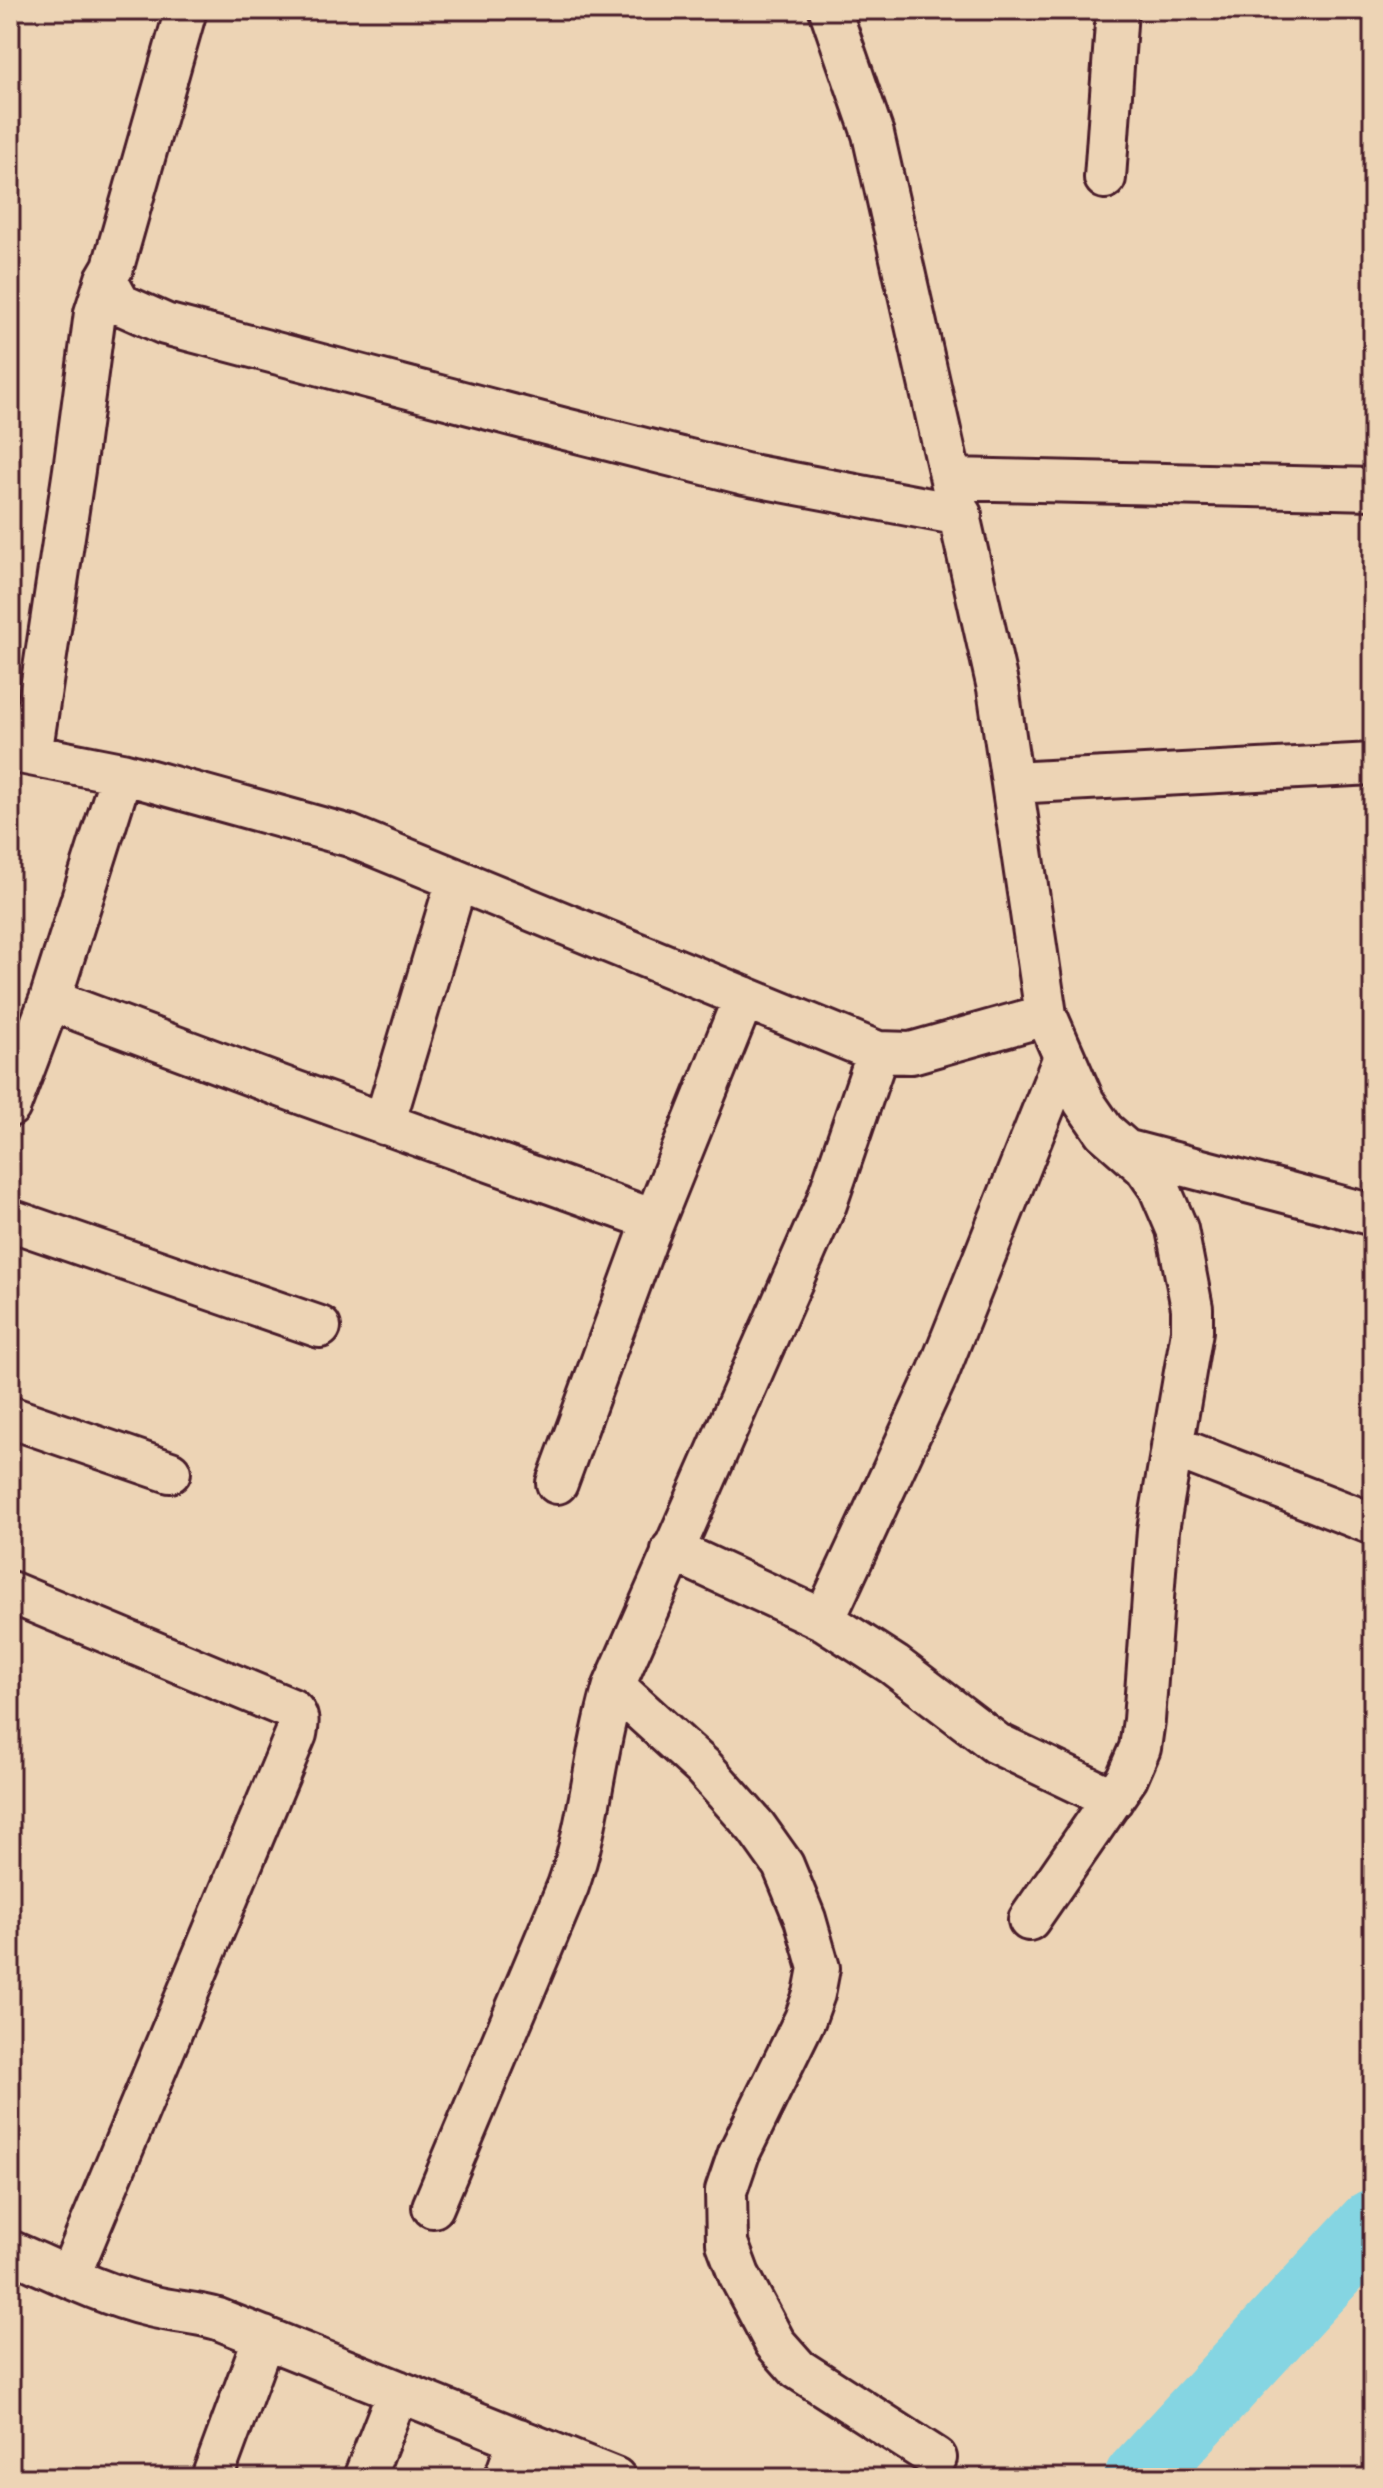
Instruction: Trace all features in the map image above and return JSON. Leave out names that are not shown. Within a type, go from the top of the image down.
[{"type":"street","points":[[186,10],[113,267],[95,313],[74,470],[21,753],[122,773],[350,836],[878,1052],[911,1053],[1046,1015]]},
{"type":"street","points":[[830,10],[873,134],[957,497],[998,688],[1046,1015],[1084,1102],[1104,1131],[1145,1167],[1159,1187],[1177,1229],[1192,1308],[1192,1331],[1157,1542],[1140,1748],[1127,1778],[1029,1920]]},
{"type":"street","points":[[1105,178],[1117,10]]},
{"type":"street","points":[[106,279],[120,304],[165,324],[745,474],[957,497],[1373,489]]},
{"type":"street","points":[[1012,783],[1373,764]]},
{"type":"street","points":[[10,1106],[50,1000],[122,773]]},
{"type":"street","points":[[384,1124],[457,880]]},
{"type":"street","points":[[557,1483],[654,1220],[744,997]]},
{"type":"street","points":[[50,1000],[654,1220]]},
{"type":"street","points":[[433,2207],[568,1886],[579,1853],[600,1731],[614,1686],[826,1204],[878,1052]]},
{"type":"street","points":[[824,1620],[938,1373],[1064,1057]]},
{"type":"street","points":[[1129,1151],[1373,1215]]},
{"type":"street","points":[[10,1220],[320,1327]]},
{"type":"street","points":[[10,1417],[170,1472]]},
{"type":"street","points":[[1172,1446],[1373,1524]]},
{"type":"street","points":[[672,1550],[824,1620],[894,1665],[996,1743],[1113,1799]]},
{"type":"street","points":[[10,1592],[291,1709],[297,1715],[298,1723],[69,2277]]},
{"type":"street","points":[[614,1686],[703,1767],[756,1827],[783,1865],[805,1919],[819,1968],[805,2019],[739,2153],[726,2191],[727,2243],[739,2275],[775,2343],[798,2369],[936,2458]]},
{"type":"street","points":[[10,2251],[89,2287],[152,2307],[190,2311],[264,2337],[615,2478]]},
{"type":"street","points":[[212,2478],[264,2337]]},
{"type":"street","points":[[364,2478],[398,2391]]},
{"type":"street","points":[[505,2478],[519,2439]]},
{"type":"waterway","points":[[1139,2478],[1373,2224]]}]
